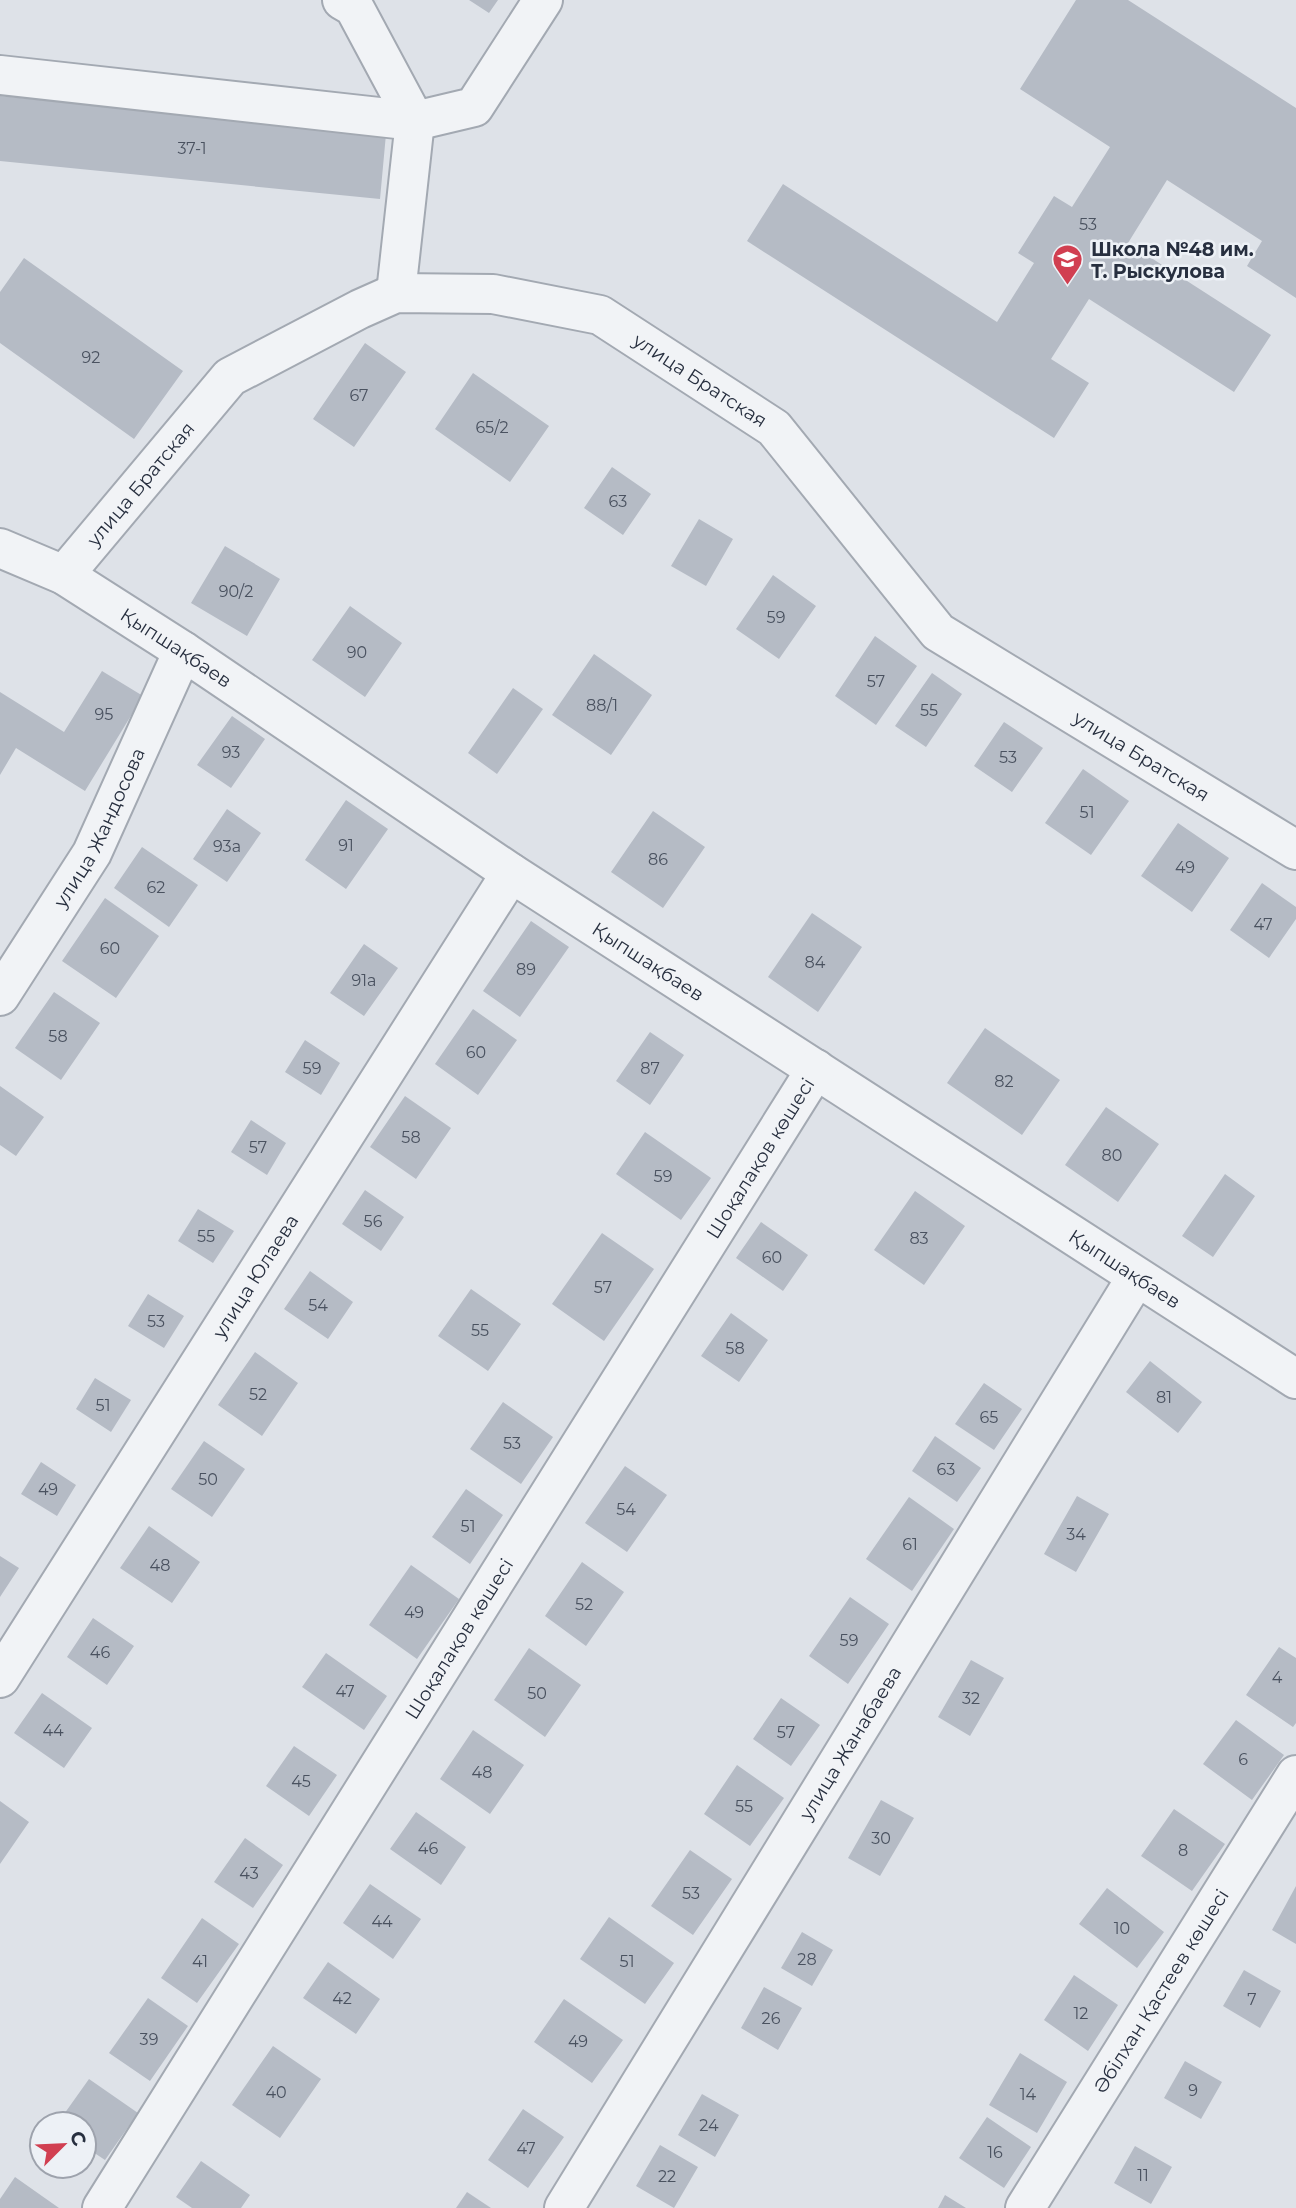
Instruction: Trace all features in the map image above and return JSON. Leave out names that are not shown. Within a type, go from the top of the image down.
[{"type":"street","points":[[0,75],[415,121],[474,107],[543,0]]},
{"type":"street","points":[[352,3],[415,121],[396,293]]},
{"type":"street","name":"улица Братская","points":[[64,575],[230,377],[360,309],[396,293],[493,294],[600,315],[774,428],[938,632],[1296,850]]},
{"type":"street","name":"Қыпшақбаев","points":[[0,548],[64,575],[183,651],[510,873],[1296,1379]]},
{"type":"street","name":"улица Жандосова","points":[[0,996],[92,853],[183,651]]},
{"type":"street","name":"улица Юлаева","points":[[0,1678],[510,873]]},
{"type":"street","name":"Шоқалақов көшесі","points":[[102,2208],[816,1069]]},
{"type":"street","name":"улица Жанабаева","points":[[564,2208],[1136,1278]]},
{"type":"street","name":"Әбілхан Қастеев көшесі","points":[[1025,2208],[1296,1775]]},
{"type":"building","points":[[469,0],[498,0],[489,13]]},
{"type":"building","points":[[1076,0],[1128,0],[1296,108],[1296,298],[1247,266],[1262,241],[1167,180],[1128,243],[1271,335],[1234,392],[1089,299],[1051,359],[1089,383],[1054,438],[747,241],[783,184],[997,322],[1034,263],[1018,253],[1054,196],[1072,207],[1110,147],[1020,89]]},
{"type":"building","points":[[0,96],[386,134],[380,199],[0,161]]},
{"type":"building","points":[[24,258],[183,371],[134,439],[0,343],[0,292]]},
{"type":"building","points":[[365,343],[406,372],[354,447],[313,419]]},
{"type":"building","points":[[473,373],[549,426],[510,482],[435,429]]},
{"type":"building","points":[[612,467],[651,494],[623,535],[584,508]]},
{"type":"building","points":[[699,519],[733,539],[706,586],[671,566]]},
{"type":"building","points":[[225,546],[280,579],[247,636],[191,603]]},
{"type":"building","points":[[773,575],[816,606],[779,659],[736,629]]},
{"type":"building","points":[[350,606],[402,643],[365,697],[312,660]]},
{"type":"building","points":[[875,636],[917,666],[876,725],[835,696]]},
{"type":"building","points":[[594,654],[652,695],[611,755],[552,715]]},
{"type":"building","points":[[102,671],[143,696],[85,791],[16,748],[0,775],[0,692],[64,732]]},
{"type":"building","points":[[932,673],[962,694],[926,747],[895,726]]},
{"type":"building","points":[[513,688],[543,709],[497,774],[468,753]]},
{"type":"building","points":[[232,716],[265,739],[231,788],[197,765]]},
{"type":"building","points":[[1004,722],[1043,748],[1012,792],[974,766]]},
{"type":"building","points":[[1083,769],[1129,801],[1091,855],[1045,823]]},
{"type":"building","points":[[346,800],[388,829],[346,889],[305,860]]},
{"type":"building","points":[[227,809],[261,833],[227,882],[193,859]]},
{"type":"building","points":[[653,811],[705,847],[663,908],[611,872]]},
{"type":"building","points":[[1178,823],[1229,858],[1192,912],[1141,876]]},
{"type":"building","points":[[142,847],[198,885],[169,927],[114,888]]},
{"type":"building","points":[[1262,883],[1296,907],[1296,919],[1269,958],[1230,930]]},
{"type":"building","points":[[105,898],[159,936],[116,998],[62,961]]},
{"type":"building","points":[[812,913],[862,947],[818,1012],[768,977]]},
{"type":"building","points":[[531,921],[569,947],[520,1017],[483,991]]},
{"type":"building","points":[[364,944],[398,968],[364,1016],[330,993]]},
{"type":"building","points":[[54,992],[100,1023],[61,1080],[15,1048]]},
{"type":"building","points":[[473,1009],[517,1040],[478,1095],[435,1064]]},
{"type":"building","points":[[985,1028],[1060,1080],[1022,1135],[947,1083]]},
{"type":"building","points":[[650,1032],[684,1055],[650,1105],[616,1081]]},
{"type":"building","points":[[305,1040],[340,1063],[321,1095],[285,1072]]},
{"type":"building","points":[[0,1086],[44,1117],[16,1156],[0,1145]]},
{"type":"building","points":[[405,1096],[451,1128],[416,1179],[370,1147]]},
{"type":"building","points":[[1106,1107],[1159,1144],[1118,1202],[1065,1165]]},
{"type":"building","points":[[251,1120],[286,1143],[267,1175],[231,1152]]},
{"type":"building","points":[[645,1132],[711,1178],[681,1220],[616,1174]]},
{"type":"building","points":[[1225,1174],[1255,1196],[1213,1257],[1182,1236]]},
{"type":"building","points":[[365,1190],[404,1217],[381,1251],[342,1224]]},
{"type":"building","points":[[915,1191],[965,1226],[924,1285],[874,1250]]},
{"type":"building","points":[[198,1209],[234,1231],[213,1263],[178,1241]]},
{"type":"building","points":[[761,1222],[808,1255],[783,1291],[736,1258]]},
{"type":"building","points":[[602,1233],[654,1269],[604,1341],[552,1304]]},
{"type":"building","points":[[310,1271],[353,1302],[328,1339],[284,1309]]},
{"type":"building","points":[[471,1289],[521,1324],[488,1371],[438,1336]]},
{"type":"building","points":[[148,1294],[184,1316],[164,1348],[128,1326]]},
{"type":"building","points":[[731,1313],[768,1340],[739,1382],[701,1356]]},
{"type":"building","points":[[255,1352],[298,1383],[262,1436],[218,1405]]},
{"type":"building","points":[[1150,1361],[1202,1402],[1178,1433],[1126,1392]]},
{"type":"building","points":[[95,1378],[131,1400],[111,1432],[76,1409]]},
{"type":"building","points":[[984,1383],[1022,1409],[994,1450],[955,1424]]},
{"type":"building","points":[[503,1402],[553,1437],[521,1484],[470,1449]]},
{"type":"building","points":[[935,1436],[981,1468],[957,1502],[912,1471]]},
{"type":"building","points":[[204,1441],[245,1469],[212,1517],[171,1489]]},
{"type":"building","points":[[41,1462],[76,1485],[57,1516],[21,1494]]},
{"type":"building","points":[[625,1466],[667,1495],[627,1552],[585,1523]]},
{"type":"building","points":[[466,1489],[503,1515],[470,1564],[432,1537]]},
{"type":"building","points":[[1077,1496],[1109,1514],[1076,1572],[1044,1554]]},
{"type":"building","points":[[909,1497],[954,1529],[912,1591],[866,1559]]},
{"type":"building","points":[[149,1526],[200,1562],[172,1603],[120,1568]]},
{"type":"building","points":[[0,1556],[19,1568],[0,1597]]},
{"type":"building","points":[[582,1562],[624,1592],[586,1646],[545,1616]]},
{"type":"building","points":[[411,1565],[459,1599],[417,1659],[369,1625]]},
{"type":"building","points":[[850,1597],[889,1624],[848,1684],[809,1656]]},
{"type":"building","points":[[93,1618],[134,1646],[107,1685],[67,1657]]},
{"type":"building","points":[[1279,1647],[1296,1658],[1296,1723],[1293,1727],[1246,1695]]},
{"type":"building","points":[[529,1648],[581,1685],[545,1737],[494,1700]]},
{"type":"building","points":[[326,1653],[387,1696],[364,1730],[302,1687]]},
{"type":"building","points":[[971,1660],[1004,1678],[970,1736],[938,1717]]},
{"type":"building","points":[[42,1693],[92,1728],[64,1768],[14,1733]]},
{"type":"building","points":[[781,1698],[820,1725],[791,1766],[753,1739]]},
{"type":"building","points":[[1236,1720],[1284,1755],[1252,1800],[1203,1764]]},
{"type":"building","points":[[473,1730],[524,1765],[490,1814],[440,1779]]},
{"type":"building","points":[[294,1746],[337,1775],[309,1816],[266,1786]]},
{"type":"building","points":[[737,1765],[784,1798],[750,1846],[704,1814]]},
{"type":"building","points":[[881,1800],[914,1818],[880,1876],[848,1858]]},
{"type":"building","points":[[0,1801],[29,1822],[0,1864]]},
{"type":"building","points":[[1174,1809],[1225,1844],[1192,1891],[1141,1856]]},
{"type":"building","points":[[416,1812],[466,1847],[441,1885],[390,1849]]},
{"type":"building","points":[[245,1838],[283,1865],[253,1908],[214,1882]]},
{"type":"building","points":[[690,1850],[732,1879],[693,1935],[651,1906]]},
{"type":"building","points":[[370,1884],[421,1919],[393,1959],[343,1923]]},
{"type":"building","points":[[1296,1886],[1296,1944],[1272,1930]]},
{"type":"building","points":[[1107,1888],[1164,1932],[1137,1968],[1079,1924]]},
{"type":"building","points":[[609,1917],[674,1963],[645,2004],[580,1959]]},
{"type":"building","points":[[202,1918],[239,1944],[197,2003],[161,1978]]},
{"type":"building","points":[[802,1932],[833,1950],[812,1986],[781,1968]]},
{"type":"building","points":[[328,1962],[380,1999],[356,2034],[303,1998]]},
{"type":"building","points":[[1244,1970],[1281,1991],[1260,2028],[1223,2006]]},
{"type":"building","points":[[1074,1975],[1118,2005],[1088,2051],[1044,2020]]},
{"type":"building","points":[[764,1987],[802,2008],[778,2050],[741,2028]]},
{"type":"building","points":[[148,1998],[188,2026],[150,2081],[109,2053]]},
{"type":"building","points":[[564,1999],[623,2040],[592,2083],[534,2042]]},
{"type":"building","points":[[273,2046],[321,2079],[280,2138],[232,2105]]},
{"type":"building","points":[[1020,2053],[1067,2082],[1037,2133],[989,2105]]},
{"type":"building","points":[[1185,2061],[1222,2082],[1201,2119],[1164,2098]]},
{"type":"building","points":[[89,2079],[138,2113],[105,2160],[98,2155],[98,2110],[67,2110]]},
{"type":"building","points":[[702,2094],[739,2115],[715,2157],[678,2135]]},
{"type":"building","points":[[523,2109],[564,2137],[528,2188],[488,2160]]},
{"type":"building","points":[[987,2117],[1031,2147],[1004,2188],[959,2158]]},
{"type":"building","points":[[660,2145],[698,2167],[674,2208],[636,2186]]},
{"type":"building","points":[[1135,2146],[1172,2167],[1151,2204],[1114,2183]]},
{"type":"building","points":[[201,2161],[250,2195],[241,2208],[192,2208],[176,2197]]},
{"type":"building","points":[[15,2177],[59,2208],[0,2208],[0,2199]]},
{"type":"building","points":[[467,2192],[491,2208],[456,2208]]},
{"type":"building","points":[[945,2195],[966,2208],[938,2208]]},
{"type":"place","name":"Школа №48 им. Т. Рыскулова","points":[[1068,287]]}]
